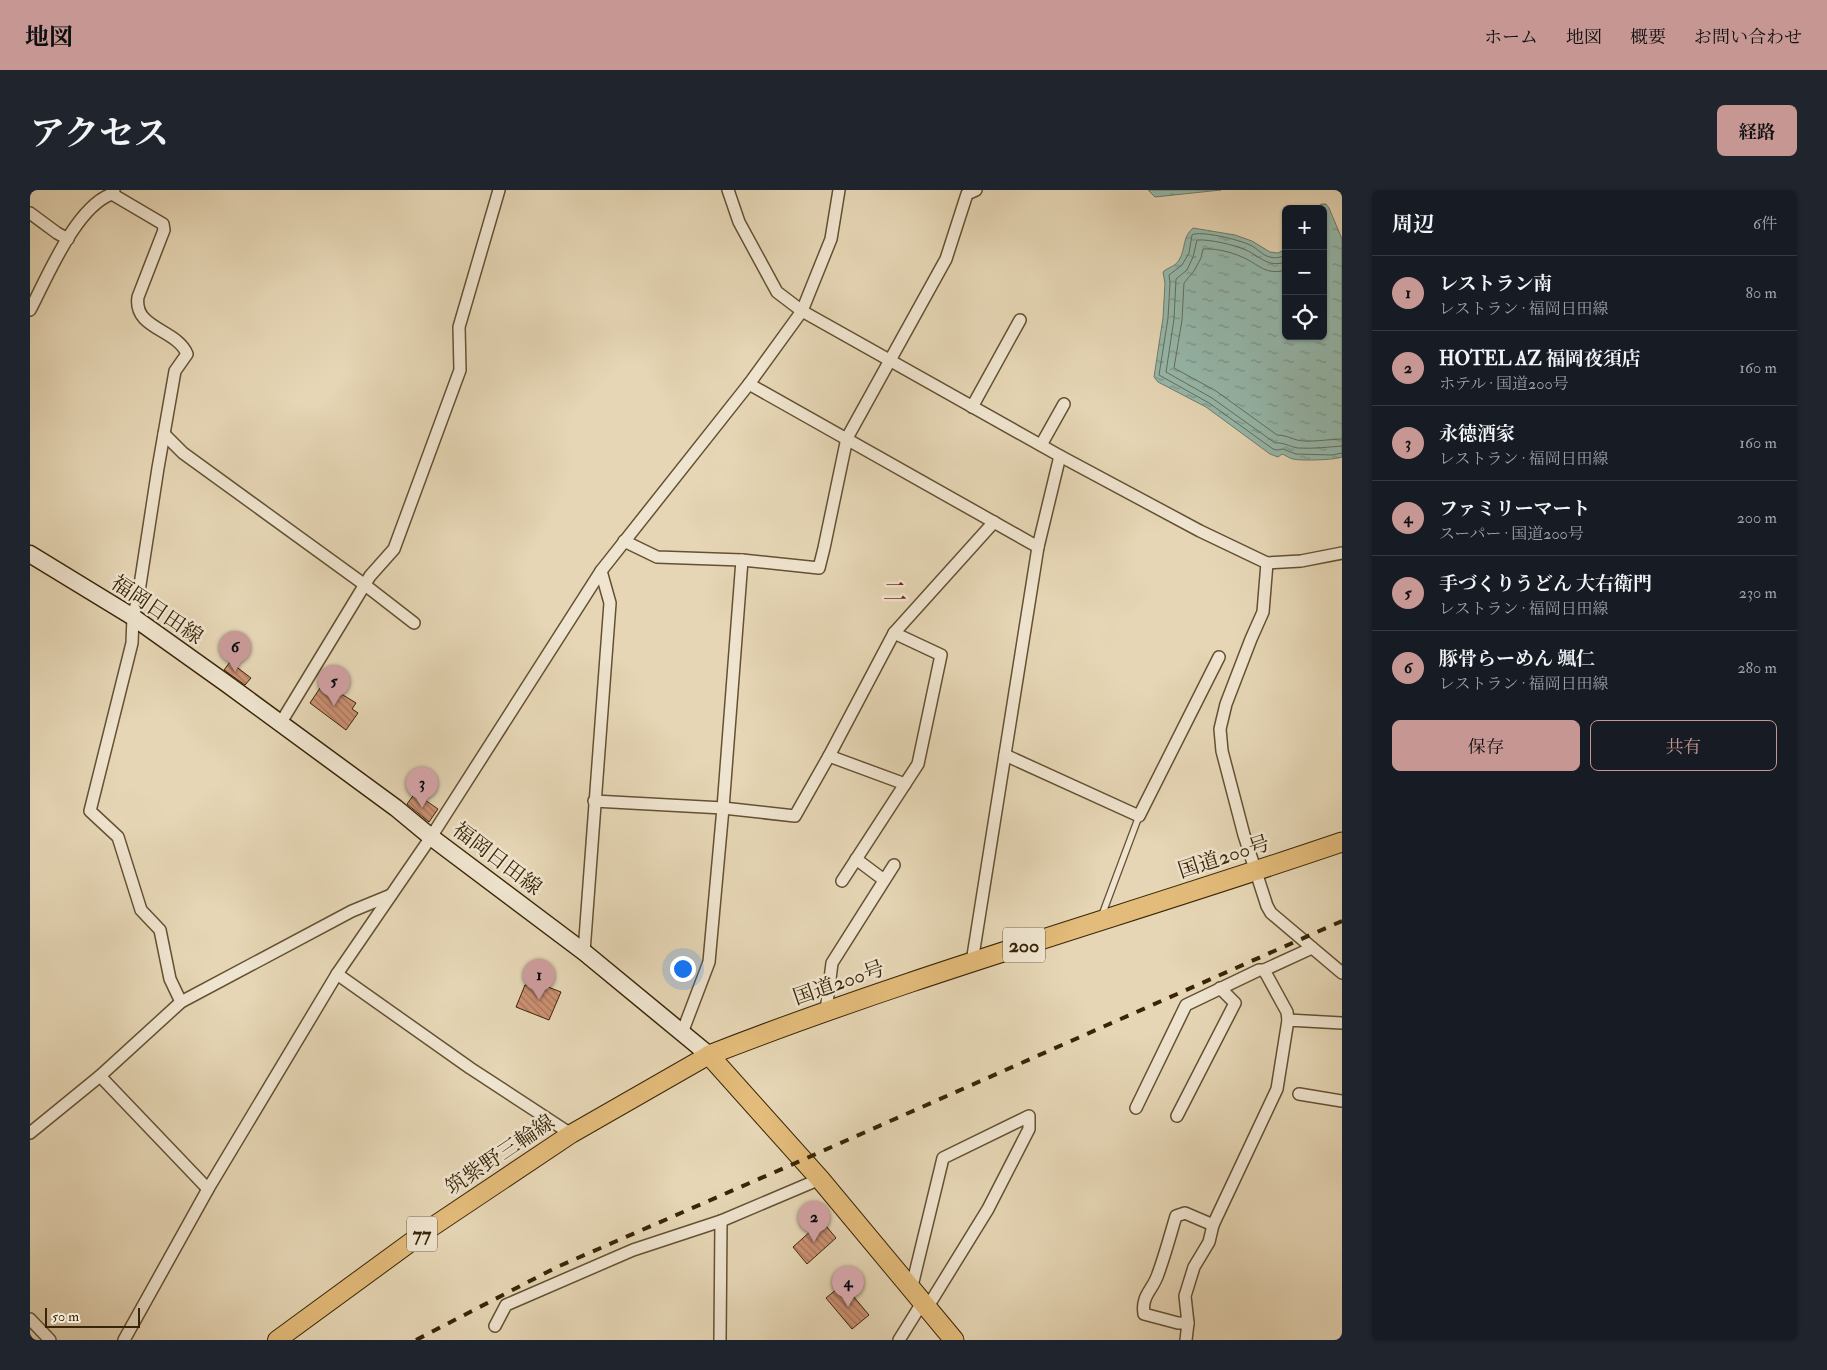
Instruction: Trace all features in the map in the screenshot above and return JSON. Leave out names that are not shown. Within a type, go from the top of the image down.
[{"type":"highway","name":"国道200号","points":[[709,1055],[826,1011],[1342,842]]},
{"type":"highway","points":[[709,1055],[820,1179],[954,1340]]},
{"type":"main road","name":"福岡日田線","points":[[30,554],[133,617],[396,808],[431,837],[584,952],[709,1055]]},
{"type":"main road","name":"筑紫野三輪線","points":[[277,1340],[426,1231],[571,1134],[709,1055]]},
{"type":"street","points":[[280,724],[370,576],[394,549],[460,370],[460,327],[499,190]]},
{"type":"street","points":[[728,190],[743,230],[777,292],[802,312],[1060,456],[1200,531],[1267,563],[1301,561],[1342,552]]},
{"type":"street","points":[[124,1340],[208,1190],[337,974],[431,837],[601,571],[749,384],[802,312],[831,239],[839,190]]},
{"type":"street","points":[[624,541],[658,557],[742,560],[819,568],[847,438],[946,259],[968,191]]},
{"type":"street","points":[[30,310],[72,230],[93,204],[113,192],[163,224],[164,230],[138,297],[136,307],[142,318],[184,345],[187,354],[175,371],[138,598],[133,617],[132,643],[90,811],[118,838],[141,910],[160,930],[170,979],[182,1002]]},
{"type":"street","points":[[30,212],[68,239]]},
{"type":"street","points":[[972,407],[1020,320]]},
{"type":"street","points":[[749,384],[1038,547]]},
{"type":"street","points":[[1041,445],[1064,404]]},
{"type":"street","points":[[164,434],[182,453],[365,585],[414,623]]},
{"type":"street","points":[[972,962],[1038,547],[1060,456]]},
{"type":"street","points":[[594,801],[723,808],[795,816],[894,633],[994,522]]},
{"type":"street","points":[[682,1033],[709,962],[742,560]]},
{"type":"street","points":[[1267,563],[1263,612],[1226,704],[1220,730],[1222,751],[1255,871],[1267,906],[1271,913],[1312,948],[1340,968]]},
{"type":"street","points":[[584,952],[610,603],[601,571]]},
{"type":"street","points":[[842,881],[918,764],[941,656],[894,633]]},
{"type":"street","points":[[1005,755],[1139,816],[1219,657]]},
{"type":"street","points":[[829,756],[905,784]]},
{"type":"street","points":[[856,859],[884,880]]},
{"type":"street","points":[[826,1011],[832,963],[894,865]]},
{"type":"street","points":[[30,1133],[100,1076],[182,1002],[352,911],[391,895]]},
{"type":"street","points":[[1136,1108],[1186,1004],[1258,970],[1264,970],[1312,948]]},
{"type":"street","points":[[1186,1340],[1188,1323],[1185,1296],[1194,1267],[1209,1242],[1213,1225],[1277,1090],[1288,1020],[1287,1012],[1264,970]]},
{"type":"street","points":[[337,974],[470,1068],[571,1134]]},
{"type":"street","points":[[1177,1116],[1235,1003],[1220,988]]},
{"type":"street","points":[[1288,1020],[1342,1023]]},
{"type":"street","points":[[100,1076],[208,1190]]},
{"type":"street","points":[[1299,1094],[1342,1101]]},
{"type":"street","points":[[898,1340],[920,1300],[988,1209],[1029,1128],[1029,1116],[943,1158],[920,1300]]},
{"type":"street","points":[[495,1326],[506,1305],[633,1250],[721,1221],[820,1179]]},
{"type":"street","points":[[1188,1323],[1178,1323],[1144,1314],[1142,1304],[1157,1277],[1176,1216],[1185,1213],[1213,1225]]},
{"type":"street","points":[[720,1340],[721,1221]]},
{"type":"street","points":[[30,1319],[50,1340]]},
{"type":"lane","points":[[1100,920],[1139,816]]},
{"type":"water","points":[[1148,190],[1221,190],[1155,197]]},
{"type":"water","points":[[1327,205],[1342,239],[1342,457],[1297,460],[1282,454],[1278,457],[1270,454],[1206,407],[1158,382],[1154,377],[1163,318],[1165,283],[1163,272],[1179,260],[1187,235],[1193,228],[1235,235],[1252,241],[1270,252],[1278,253],[1282,251],[1282,340],[1327,340]]},
{"type":"building","points":[[230,662],[251,678],[245,685],[224,670]]},
{"type":"building","points":[[330,687],[356,703],[352,709],[358,713],[346,730],[310,703],[320,688],[327,693]]},
{"type":"building","points":[[415,793],[438,809],[429,822],[407,804]]},
{"type":"building","points":[[530,980],[561,992],[549,1020],[516,1007],[525,985],[528,985]]},
{"type":"building","points":[[822,1221],[836,1238],[807,1264],[793,1247]]},
{"type":"building","points":[[843,1284],[869,1315],[852,1329],[826,1298]]},
{"type":"railway","points":[[416,1340],[557,1267],[1342,921]]},
{"type":"place","name":"豚骨らーめん 颯仁","points":[[235,672]]},
{"type":"place","name":"手づくりうどん 大右衛門","points":[[334,706]]},
{"type":"place","name":"永徳酒家","points":[[422,808]]},
{"type":"place","name":"レストラン南","points":[[539,1000]]},
{"type":"place","name":"HOTEL AZ 福岡夜須店","points":[[814,1242]]},
{"type":"place","name":"ファミリーマート","points":[[848,1307]]},
{"type":"district","name":"二","points":[[895,592]]}]
